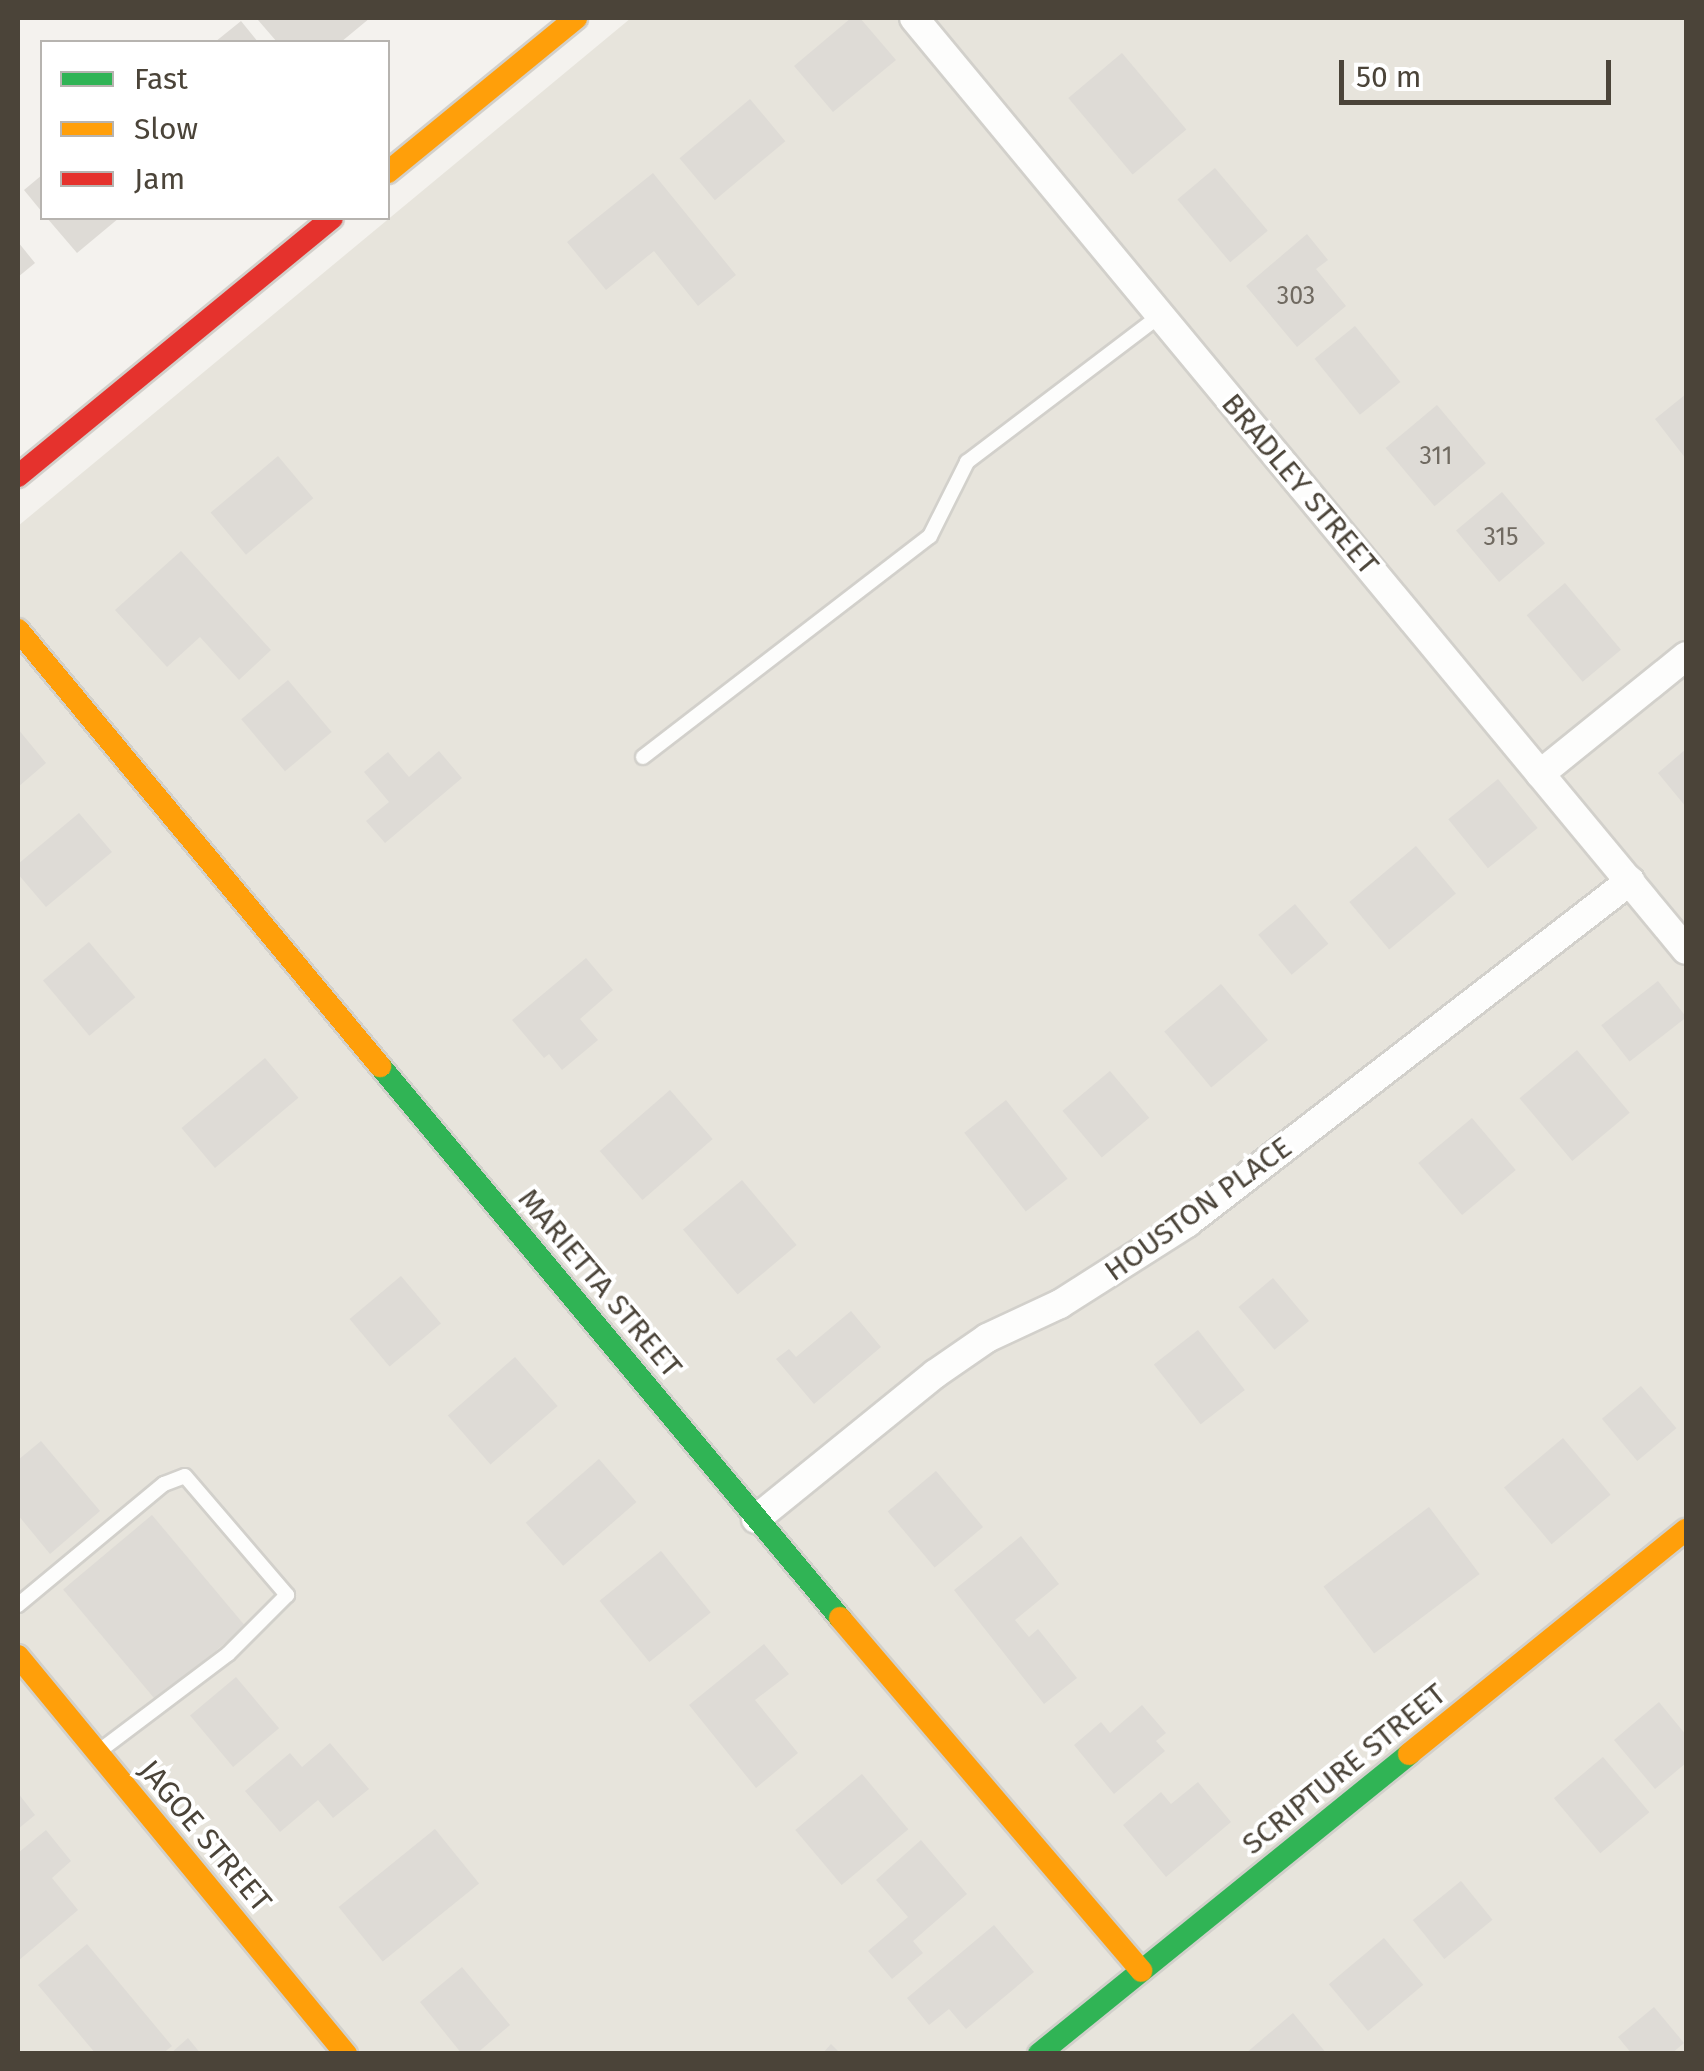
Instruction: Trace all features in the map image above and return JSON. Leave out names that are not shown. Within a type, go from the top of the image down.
[{"type":"street","points":[[390,170],[576,18]]},
{"type":"street","name":"BRADLEY STREET","points":[[914,18],[1686,950]]},
{"type":"street","points":[[18,476],[330,220]]},
{"type":"street","name":"MARIETTA STREET","points":[[18,630],[756,1519],[1141,1971]]},
{"type":"street","points":[[1540,774],[1686,656]]},
{"type":"street","name":"HOUSTON PLACE","points":[[756,1519],[934,1374],[987,1338],[1126,1266],[1187,1224],[1630,881]]},
{"type":"street","name":"SCRIPTURE STREET","points":[[1039,2054],[1686,1530]]},
{"type":"street","name":"JAGOE STREET","points":[[18,1656],[346,2054]]},
{"type":"lane","points":[[643,757],[930,536],[968,462],[1160,315]]},
{"type":"lane","points":[[18,1605],[164,1484],[184,1476],[287,1596],[228,1654],[97,1752]]},
{"type":"shaded area","points":[[631,18],[1686,18],[1686,2053],[18,2053],[18,526]]},
{"type":"building","points":[[370,18],[343,40],[275,40],[258,20]]},
{"type":"building","points":[[851,18],[860,18],[896,60],[833,112],[794,66]]},
{"type":"building","points":[[241,21],[256,40],[217,40]]},
{"type":"building","points":[[1122,53],[1186,130],[1133,175],[1068,98]]},
{"type":"building","points":[[750,99],[785,141],[715,200],[680,158]]},
{"type":"building","points":[[1215,168],[1268,231],[1230,262],[1177,199]]},
{"type":"building","points":[[653,173],[736,275],[698,306],[654,251],[606,290],[567,242]]},
{"type":"building","points":[[40,177],[40,210],[24,190]]},
{"type":"building","points":[[49,220],[117,220],[77,253]]},
{"type":"building","points":[[1307,234],[1328,260],[1316,269],[1346,306],[1297,347],[1246,286]]},
{"type":"building","points":[[18,242],[35,263],[18,277]]},
{"type":"building","points":[[1355,326],[1400,382],[1360,415],[1315,359]]},
{"type":"building","points":[[1686,394],[1686,459],[1655,419]]},
{"type":"building","points":[[1437,405],[1486,463],[1435,506],[1386,448]]},
{"type":"building","points":[[278,456],[313,498],[246,555],[211,513]]},
{"type":"building","points":[[1502,492],[1545,543],[1499,582],[1456,531]]},
{"type":"building","points":[[181,551],[271,650],[239,680],[200,637],[167,667],[115,610]]},
{"type":"building","points":[[1565,583],[1621,650],[1583,682],[1527,615]]},
{"type":"building","points":[[288,680],[332,732],[285,771],[241,719]]},
{"type":"building","points":[[18,729],[46,763],[18,787]]},
{"type":"building","points":[[1686,749],[1686,807],[1658,773]]},
{"type":"building","points":[[439,751],[462,778],[385,843],[366,821],[389,802],[364,772],[388,752],[409,777]]},
{"type":"building","points":[[1498,779],[1538,828],[1488,868],[1448,819]]},
{"type":"building","points":[[79,813],[112,852],[46,907],[18,874],[18,864]]},
{"type":"building","points":[[1416,846],[1456,893],[1389,949],[1349,902]]},
{"type":"building","points":[[1295,904],[1328,944],[1292,975],[1258,935]]},
{"type":"building","points":[[89,942],[135,997],[89,1036],[43,981]]},
{"type":"building","points":[[586,958],[613,990],[580,1019],[598,1040],[562,1070],[549,1054],[544,1058],[512,1020]]},
{"type":"building","points":[[1658,981],[1686,1017],[1630,1062],[1601,1025]]},
{"type":"building","points":[[1221,984],[1268,1040],[1211,1087],[1164,1032]]},
{"type":"building","points":[[1577,1050],[1630,1113],[1572,1161],[1520,1098]]},
{"type":"building","points":[[265,1058],[298,1098],[215,1168],[182,1128]]},
{"type":"building","points":[[1110,1071],[1149,1118],[1102,1158],[1063,1111]]},
{"type":"building","points":[[670,1090],[713,1139],[642,1200],[600,1151]]},
{"type":"building","points":[[1006,1100],[1068,1179],[1026,1211],[964,1133]]},
{"type":"building","points":[[1472,1118],[1516,1170],[1462,1215],[1418,1163]]},
{"type":"building","points":[[742,1180],[797,1245],[738,1295],[683,1229]]},
{"type":"building","points":[[401,1276],[441,1323],[390,1367],[350,1319]]},
{"type":"building","points":[[1273,1278],[1309,1321],[1275,1350],[1239,1307]]},
{"type":"building","points":[[851,1311],[881,1347],[814,1404],[776,1359],[789,1349],[796,1357]]},
{"type":"building","points":[[1198,1330],[1245,1390],[1201,1424],[1154,1364]]},
{"type":"building","points":[[515,1357],[558,1406],[490,1464],[448,1415]]},
{"type":"building","points":[[1641,1386],[1676,1428],[1637,1461],[1602,1419]]},
{"type":"building","points":[[1563,1438],[1611,1495],[1552,1544],[1504,1487]]},
{"type":"building","points":[[41,1441],[100,1511],[50,1554],[18,1515],[18,1460]]},
{"type":"building","points":[[599,1459],[636,1502],[563,1566],[526,1523]]},
{"type":"building","points":[[936,1471],[983,1527],[935,1567],[888,1511]]},
{"type":"building","points":[[1429,1507],[1480,1574],[1374,1654],[1324,1586]]},
{"type":"building","points":[[152,1515],[245,1626],[156,1701],[63,1590]]},
{"type":"building","points":[[1021,1536],[1059,1584],[1015,1620],[1029,1637],[1038,1629],[1077,1678],[1044,1704],[954,1590]]},
{"type":"building","points":[[661,1551],[711,1612],[649,1662],[600,1601]]},
{"type":"building","points":[[764,1644],[789,1674],[755,1700],[798,1753],[756,1788],[689,1705]]},
{"type":"building","points":[[236,1677],[279,1728],[233,1767],[190,1716]]},
{"type":"building","points":[[1659,1702],[1686,1735],[1686,1763],[1655,1789],[1614,1740]]},
{"type":"building","points":[[1142,1705],[1166,1733],[1156,1741],[1165,1751],[1114,1794],[1074,1745],[1101,1722],[1110,1733]]},
{"type":"building","points":[[330,1743],[369,1789],[333,1818],[318,1800],[280,1832],[245,1791],[290,1753],[302,1767]]},
{"type":"building","points":[[1603,1757],[1649,1812],[1600,1853],[1554,1798]]},
{"type":"building","points":[[862,1774],[908,1829],[842,1885],[795,1830]]},
{"type":"building","points":[[1198,1782],[1231,1822],[1166,1877],[1123,1825],[1161,1792],[1171,1804]]},
{"type":"building","points":[[18,1793],[35,1815],[18,1829]]},
{"type":"building","points":[[435,1829],[479,1883],[383,1961],[339,1907]]},
{"type":"building","points":[[46,1830],[71,1861],[52,1878],[78,1910],[18,1961],[18,1853]]},
{"type":"building","points":[[921,1840],[967,1894],[913,1941],[923,1953],[892,1979],[868,1951],[908,1917],[876,1880]]},
{"type":"building","points":[[1461,1881],[1492,1920],[1444,1959],[1413,1920]]},
{"type":"building","points":[[994,1925],[1034,1972],[966,2029],[949,2009],[929,2025],[907,1998]]},
{"type":"building","points":[[1384,1938],[1423,1985],[1368,2031],[1329,1984]]},
{"type":"building","points":[[87,1944],[172,2046],[162,2054],[96,2054],[38,1985]]},
{"type":"building","points":[[462,1967],[510,2025],[476,2054],[462,2054],[420,2002]]},
{"type":"building","points":[[1654,2007],[1684,2043],[1671,2054],[1632,2054],[1618,2037]]},
{"type":"building","points":[[1293,2013],[1327,2054],[1245,2054]]},
{"type":"building","points":[[188,2038],[201,2054],[170,2054]]},
{"type":"building","points":[[831,2044],[841,2054],[822,2054]]},
{"type":"traffic: fast","points":[[380,1066],[840,1618]]},
{"type":"traffic: fast","points":[[1039,2054],[1409,1754]]},
{"type":"traffic: slow","points":[[390,170],[576,18]]},
{"type":"traffic: slow","points":[[18,630],[380,1066]]},
{"type":"traffic: slow","points":[[1409,1754],[1686,1530]]},
{"type":"traffic: slow","points":[[840,1618],[1141,1971]]},
{"type":"traffic: slow","points":[[18,1656],[346,2054]]},
{"type":"traffic: jam","points":[[18,476],[330,220]]}]
